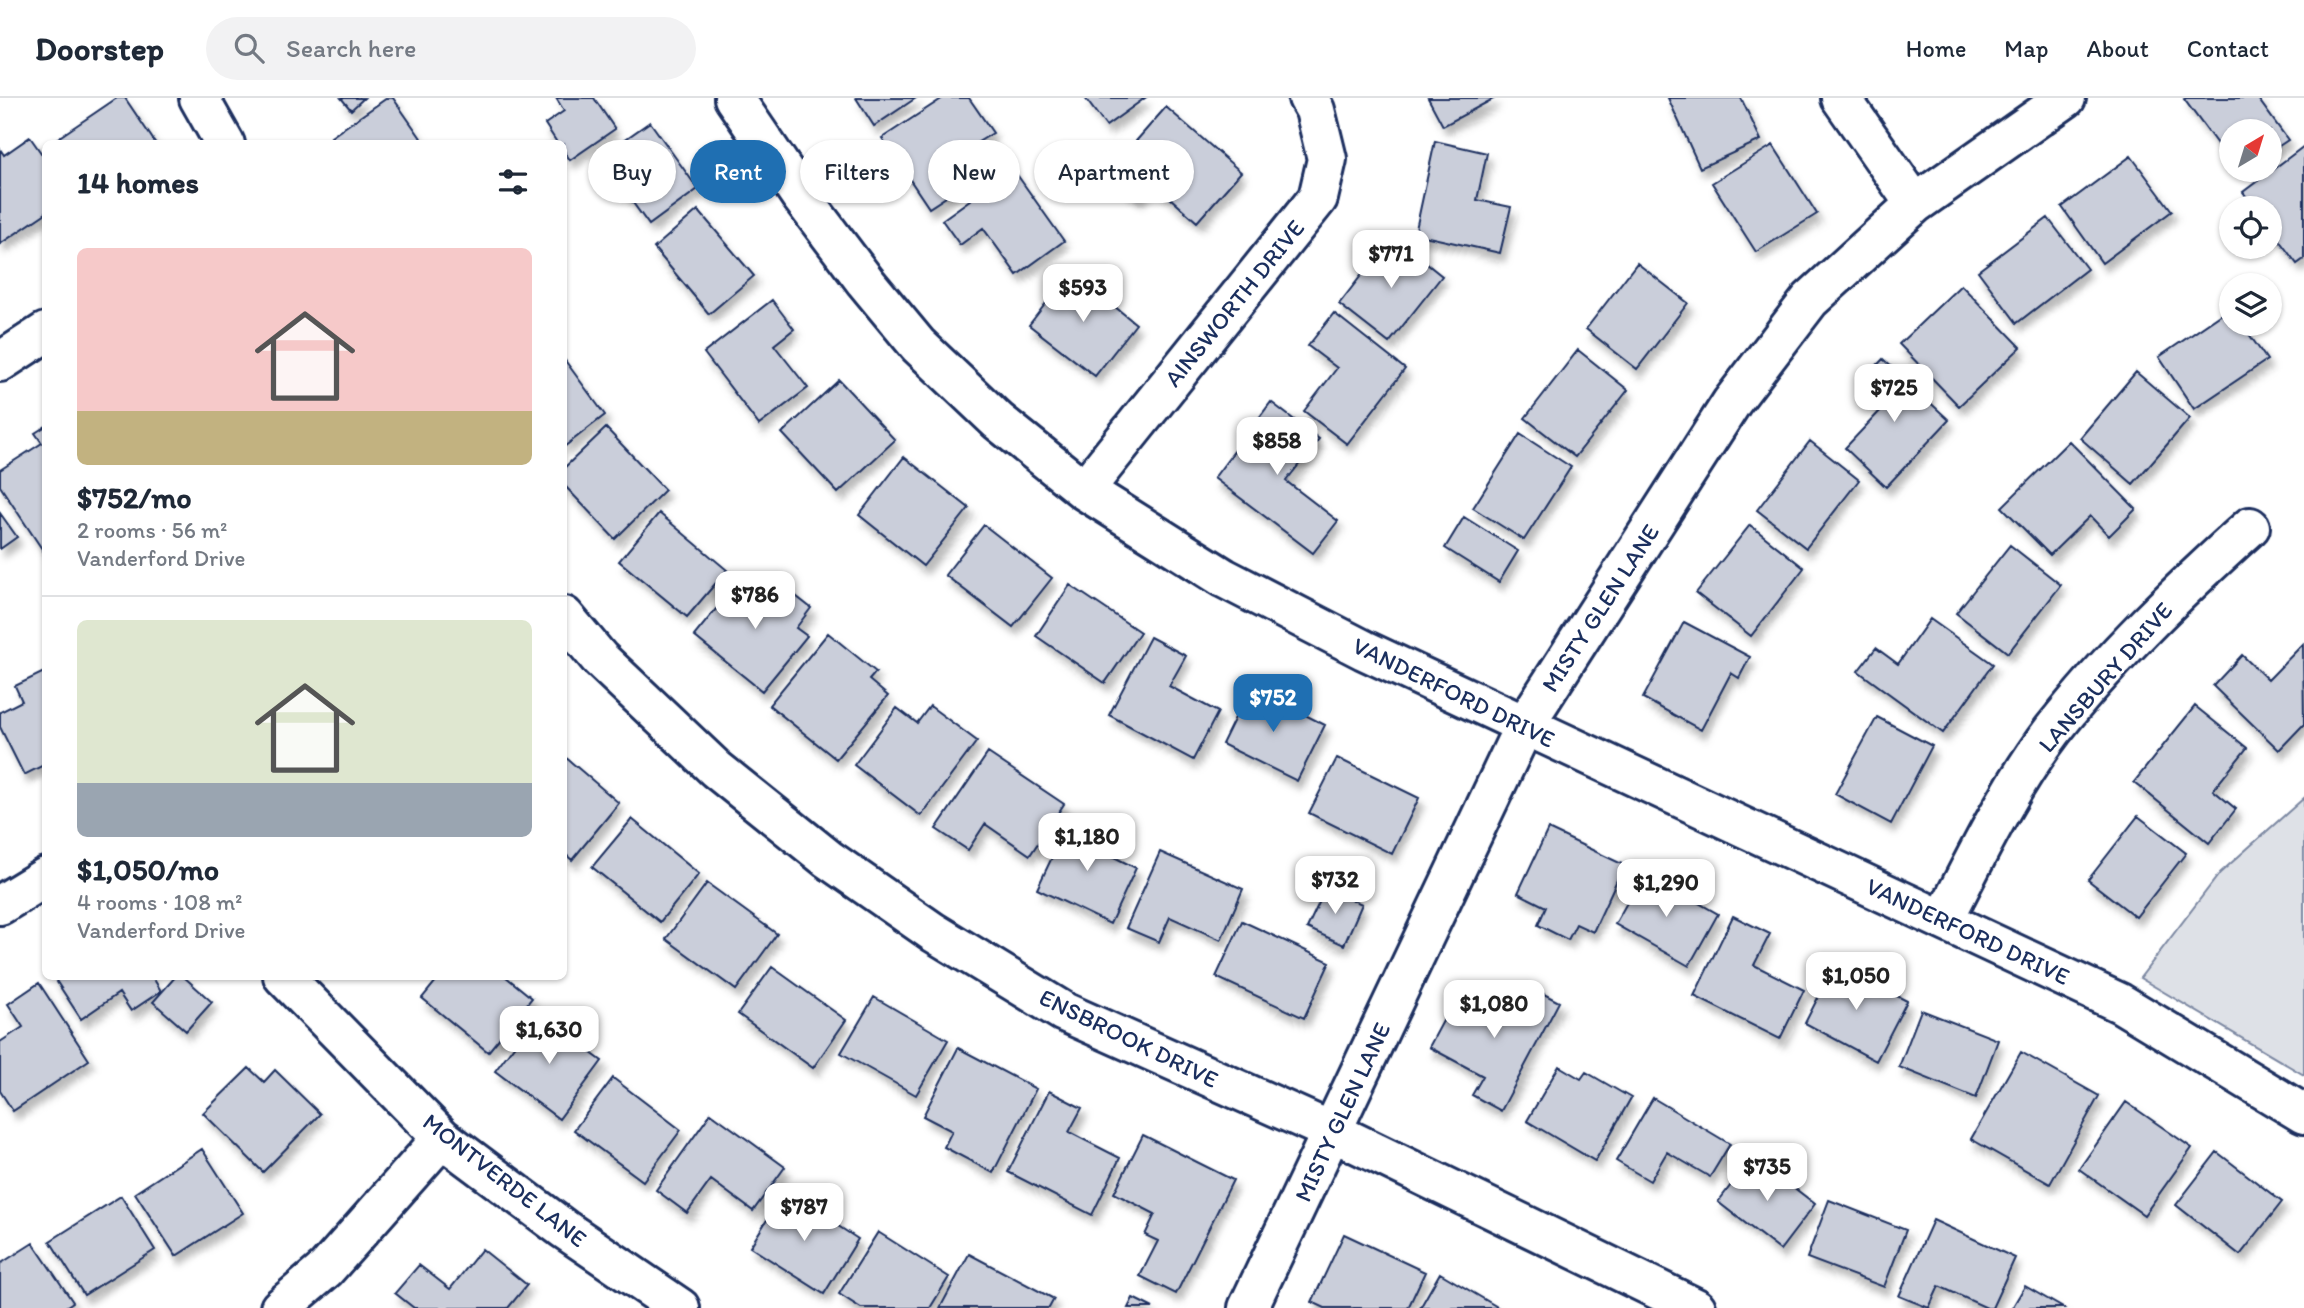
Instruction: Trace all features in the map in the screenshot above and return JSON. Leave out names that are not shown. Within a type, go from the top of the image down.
[{"type":"street","points":[[199,98],[223,140]]},
{"type":"street","name":"VANDERFORD DRIVE","points":[[734,98],[800,195],[918,345],[998,421],[1084,490],[1224,578],[1364,650],[2128,1007],[2304,1114]]},
{"type":"street","name":"AINSWORTH DRIVE","points":[[1084,490],[1318,198],[1327,159],[1315,110],[1308,98]]},
{"type":"street","points":[[1841,98],[1914,204]]},
{"type":"street","name":"MISTY GLEN LANE","points":[[1248,1308],[1524,726],[1732,402],[1810,300],[1914,204],[2066,98]]},
{"type":"street","points":[[0,362],[42,335]]},
{"type":"street","name":"LANSBURY DRIVE","points":[[1944,919],[2003,804],[2052,732],[2130,643],[2192,579],[2250,527]]},
{"type":"street","name":"ENSBROOK DRIVE","points":[[567,619],[600,659],[716,769],[828,859],[933,932],[1064,1012],[1333,1132],[1696,1308]]},
{"type":"street","points":[[0,905],[42,879]]},
{"type":"street","name":"MONTVERDE LANE","points":[[287,980],[442,1138],[564,1229],[680,1308]]},
{"type":"street","points":[[280,1308],[326,1269],[442,1138]]},
{"type":"shaded area","points":[[2304,798],[2304,1075],[2140,978],[2220,873]]},
{"type":"building","points":[[117,98],[125,98],[153,140],[55,140]]},
{"type":"building","points":[[341,98],[364,98],[351,110]]},
{"type":"building","points":[[387,98],[393,98],[422,140],[333,140],[331,137]]},
{"type":"building","points":[[556,98],[594,98],[615,129],[599,140],[588,140],[588,148],[570,160],[567,156],[567,140],[555,140],[545,124],[564,111]]},
{"type":"building","points":[[856,98],[916,98],[874,126]]},
{"type":"building","points":[[943,98],[969,98],[993,133],[981,140],[928,140],[928,203],[937,203],[929,208],[914,186],[914,140],[882,138]]},
{"type":"building","points":[[1085,98],[1145,98],[1106,126]]},
{"type":"building","points":[[1428,98],[1495,98],[1443,126]]},
{"type":"building","points":[[1668,98],[1741,98],[1761,140],[1700,168]]},
{"type":"building","points":[[2261,98],[2259,100],[2273,119],[2219,119],[2219,147],[2184,99]]},
{"type":"building","points":[[1166,107],[1241,172],[1197,222],[1176,203],[1194,203],[1194,140],[1137,140]]},
{"type":"building","points":[[650,122],[663,140],[624,140]]},
{"type":"building","points":[[2282,132],[2288,140],[2282,144]]},
{"type":"building","points":[[30,137],[42,154],[42,216],[0,244],[0,149],[4,155]]},
{"type":"building","points":[[1435,141],[1487,153],[1477,200],[1511,207],[1500,253],[1415,234]]},
{"type":"building","points":[[1773,145],[1817,214],[1756,252],[1712,183]]},
{"type":"building","points":[[2304,146],[2304,259],[2297,264],[2282,244],[2282,196],[2246,196],[2243,192],[2256,182],[2282,182],[2282,163]]},
{"type":"building","points":[[2131,156],[2172,211],[2102,263],[2062,207]]},
{"type":"building","points":[[676,158],[690,178],[690,195],[649,225],[633,203],[676,203]]},
{"type":"building","points":[[1020,179],[1034,199],[1034,203],[1037,203],[1064,241],[1017,275],[983,228],[960,245],[942,220],[966,203],[1020,203]]},
{"type":"building","points":[[698,210],[754,276],[709,314],[654,248]]},
{"type":"building","points":[[2048,218],[2087,269],[2017,323],[1978,271]]},
{"type":"building","points":[[1392,236],[1442,276],[1389,343],[1339,304]]},
{"type":"building","points":[[1637,263],[1688,303],[1637,369],[1586,329]]},
{"type":"building","points":[[1071,271],[1136,324],[1095,376],[1029,325]]},
{"type":"building","points":[[1961,285],[2021,347],[1959,406],[1899,344]]},
{"type":"building","points":[[772,300],[794,329],[774,345],[808,388],[759,425],[704,353]]},
{"type":"building","points":[[1334,313],[1405,369],[1347,444],[1304,411],[1337,368],[1308,346]]},
{"type":"building","points":[[2219,316],[2219,336],[2250,336],[2267,360],[2194,409],[2159,357]]},
{"type":"building","points":[[1578,350],[1628,390],[1575,457],[1525,418]]},
{"type":"building","points":[[1883,359],[1949,420],[1886,487],[1845,448],[1882,409],[1857,386]]},
{"type":"building","points":[[567,363],[605,415],[567,445]]},
{"type":"building","points":[[2136,372],[2190,418],[2133,484],[2080,438]]},
{"type":"building","points":[[839,380],[895,440],[838,493],[782,433]]},
{"type":"building","points":[[1271,402],[1319,439],[1286,481],[1338,521],[1313,553],[1214,478]]},
{"type":"building","points":[[606,428],[665,490],[615,539],[567,488],[567,465]]},
{"type":"building","points":[[42,429],[42,443],[35,433]]},
{"type":"building","points":[[1520,434],[1571,467],[1524,540],[1473,508]]},
{"type":"building","points":[[1810,441],[1859,480],[1806,548],[1757,510]]},
{"type":"building","points":[[2069,441],[2136,509],[2109,536],[2090,516],[2050,555],[2002,507]]},
{"type":"building","points":[[42,443],[42,549],[0,486],[0,470]]},
{"type":"building","points":[[904,457],[969,508],[923,566],[859,515]]},
{"type":"building","points":[[0,513],[17,537],[0,549]]},
{"type":"building","points":[[659,513],[727,570],[687,617],[619,561]]},
{"type":"building","points":[[1464,517],[1518,551],[1499,582],[1445,548]]},
{"type":"building","points":[[984,525],[1052,578],[1013,627],[945,575]]},
{"type":"building","points":[[1750,525],[1804,568],[1751,636],[1696,593]]},
{"type":"building","points":[[2010,545],[2061,585],[2008,653],[1956,613]]},
{"type":"building","points":[[742,577],[771,600],[783,586],[811,608],[796,628],[807,636],[762,691],[694,636]]},
{"type":"building","points":[[1070,585],[1140,632],[1105,683],[1036,636]]},
{"type":"building","points":[[1930,619],[1993,664],[1943,733],[1858,671],[1876,648],[1898,664]]},
{"type":"building","points":[[1684,622],[1750,657],[1739,678],[1731,673],[1701,730],[1643,698]]},
{"type":"building","points":[[828,633],[876,672],[869,680],[888,696],[836,759],[769,705]]},
{"type":"building","points":[[1150,637],[1186,656],[1169,686],[1218,712],[1193,760],[1109,715]]},
{"type":"building","points":[[2303,644],[2304,724],[2279,750],[2213,686],[2242,655],[2268,680]]},
{"type":"building","points":[[42,673],[42,766],[24,775],[0,727],[0,712],[22,701],[15,686]]},
{"type":"building","points":[[1250,687],[1325,725],[1297,781],[1222,744]]},
{"type":"building","points":[[930,706],[977,741],[921,816],[854,765],[897,708],[917,723]]},
{"type":"building","points":[[2195,706],[2247,748],[2213,790],[2236,809],[2209,843],[2134,782]]},
{"type":"building","points":[[1877,717],[1932,746],[1891,824],[1835,794]]},
{"type":"building","points":[[988,753],[1064,804],[1030,855],[985,824],[968,850],[936,829]]},
{"type":"building","points":[[1337,758],[1419,798],[1392,854],[1309,813]]},
{"type":"building","points":[[567,759],[619,803],[572,860],[567,856]]},
{"type":"building","points":[[2138,816],[2186,853],[2136,917],[2088,880]]},
{"type":"building","points":[[1071,817],[1108,835],[1100,850],[1136,868],[1110,924],[1037,889]]},
{"type":"building","points":[[632,819],[699,874],[660,922],[592,867]]},
{"type":"building","points":[[1548,829],[1624,865],[1593,932],[1576,924],[1568,940],[1538,925],[1546,907],[1518,893]]},
{"type":"building","points":[[1160,852],[1243,889],[1221,940],[1170,917],[1159,942],[1126,928]]},
{"type":"building","points":[[1644,872],[1718,914],[1689,966],[1615,924]]},
{"type":"building","points":[[707,883],[777,934],[736,990],[666,939]]},
{"type":"building","points":[[1326,888],[1362,904],[1344,945],[1307,928]]},
{"type":"building","points":[[1733,916],[1770,934],[1754,965],[1804,990],[1780,1039],[1694,996]]},
{"type":"building","points":[[1242,921],[1330,962],[1304,1018],[1216,977]]},
{"type":"building","points":[[1835,964],[1907,1001],[1876,1061],[1805,1023]]},
{"type":"building","points":[[772,967],[846,1020],[813,1068],[738,1014]]},
{"type":"building","points":[[56,980],[154,980],[161,991],[131,1011],[119,993],[81,1019]]},
{"type":"building","points":[[172,980],[187,980],[212,1002],[186,1031],[153,1002]]},
{"type":"building","points":[[437,980],[510,980],[532,998],[488,1052],[422,998]]},
{"type":"building","points":[[39,983],[89,1060],[13,1111],[0,1091],[0,1042],[23,1027],[8,1004]]},
{"type":"building","points":[[1525,984],[1559,1002],[1501,1111],[1472,1095],[1483,1076],[1429,1047],[1459,991],[1507,1018]]},
{"type":"building","points":[[874,997],[948,1040],[916,1095],[841,1053]]},
{"type":"building","points":[[1921,1010],[1998,1040],[1976,1098],[1899,1067]]},
{"type":"building","points":[[538,1014],[602,1061],[559,1119],[495,1071]]},
{"type":"building","points":[[958,1048],[1036,1089],[993,1173],[944,1147],[952,1131],[923,1116]]},
{"type":"building","points":[[2021,1052],[2099,1096],[2050,1184],[1971,1139]]},
{"type":"building","points":[[1559,1066],[1581,1079],[1586,1072],[1631,1098],[1595,1161],[1527,1121]]},
{"type":"building","points":[[249,1068],[264,1082],[275,1070],[320,1114],[263,1172],[203,1113]]},
{"type":"building","points":[[613,1078],[681,1130],[643,1181],[574,1130]]},
{"type":"building","points":[[1049,1091],[1082,1108],[1069,1132],[1120,1158],[1092,1215],[1008,1172]]},
{"type":"building","points":[[1653,1098],[1730,1144],[1710,1177],[1667,1152],[1650,1181],[1616,1161]]},
{"type":"building","points":[[2126,1102],[2192,1148],[2144,1215],[2079,1169]]},
{"type":"building","points":[[711,1113],[785,1167],[753,1211],[711,1180],[687,1213],[656,1190]]},
{"type":"building","points":[[1143,1135],[1233,1180],[1176,1294],[1140,1276],[1158,1241],[1145,1235],[1155,1214],[1114,1193]]},
{"type":"building","points":[[202,1149],[243,1213],[176,1256],[135,1193]]},
{"type":"building","points":[[2217,1152],[2282,1202],[2240,1255],[2176,1205]]},
{"type":"building","points":[[1753,1156],[1815,1204],[1780,1250],[1718,1202]]},
{"type":"building","points":[[785,1191],[858,1239],[824,1294],[750,1247]]},
{"type":"building","points":[[121,1196],[155,1250],[84,1295],[50,1241]]},
{"type":"building","points":[[1829,1200],[1906,1230],[1884,1287],[1807,1258]]},
{"type":"building","points":[[1933,1220],[2015,1258],[1992,1308],[1939,1286],[1929,1308],[1899,1296]]},
{"type":"building","points":[[878,1232],[949,1277],[930,1308],[861,1308],[839,1294]]},
{"type":"building","points":[[1344,1234],[1425,1272],[1408,1308],[1325,1308],[1312,1302]]},
{"type":"building","points":[[33,1243],[73,1302],[64,1308],[0,1308],[0,1264]]},
{"type":"building","points":[[482,1249],[527,1285],[508,1308],[414,1308],[395,1293],[419,1265],[450,1289]]},
{"type":"building","points":[[969,1254],[1054,1299],[1049,1308],[940,1308]]},
{"type":"building","points":[[1440,1273],[1499,1308],[1420,1308]]},
{"type":"building","points":[[2025,1286],[2063,1308],[2012,1308]]},
{"type":"building","points":[[1133,1298],[1153,1308],[1128,1308]]}]
